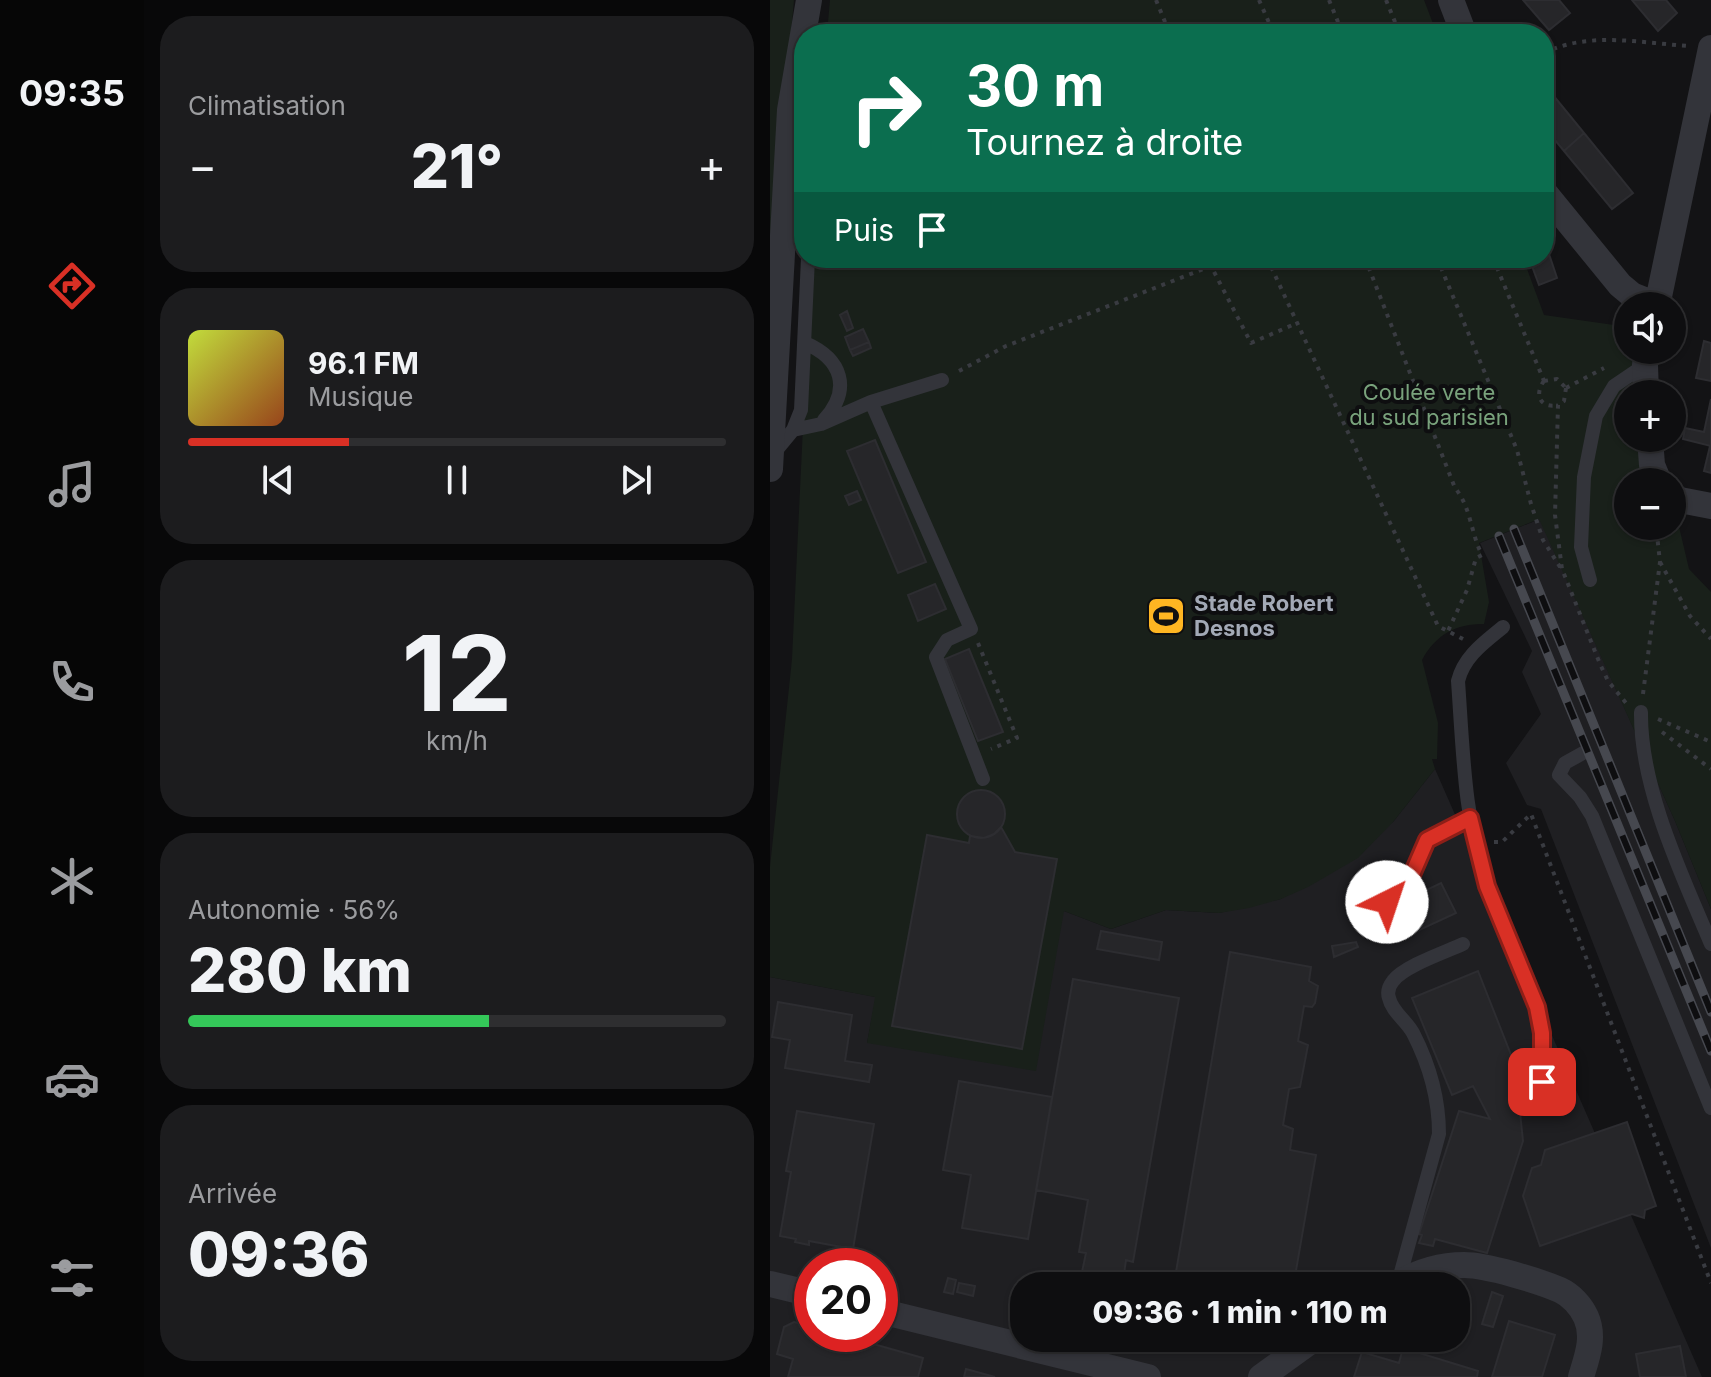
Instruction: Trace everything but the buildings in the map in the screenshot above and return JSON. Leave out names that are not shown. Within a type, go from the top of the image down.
[{"type":"street","points":[[805,24],[809,0]]},
{"type":"street","points":[[1451,0],[1460,24]]},
{"type":"street","points":[[1660,292],[1711,50]]},
{"type":"street","points":[[771,463],[790,110],[794,87]]},
{"type":"street","points":[[1554,204],[1628,292]]},
{"type":"street","points":[[1686,501],[1711,506]]},
{"type":"street","points":[[1424,1272],[1464,1265],[1480,1266],[1561,1290],[1580,1306],[1589,1329],[1589,1353],[1581,1377]]},
{"type":"street","points":[[770,1284],[794,1290]]},
{"type":"street","points":[[898,1315],[1148,1377]]},
{"type":"street","points":[[1261,1377],[1296,1352]]},
{"type":"lane","points":[[785,210],[794,228]]},
{"type":"lane","points":[[771,463],[793,430],[801,410],[808,268]]},
{"type":"lane","points":[[805,343],[827,356],[838,370],[840,390],[835,408],[821,424]]},
{"type":"lane","points":[[1590,580],[1581,547],[1584,477],[1596,416],[1614,386],[1639,364]]},
{"type":"lane","points":[[793,430],[821,424],[871,402],[942,380]]},
{"type":"lane","points":[[871,402],[971,629],[947,640],[936,657],[983,779]]},
{"type":"lane","points":[[1503,627],[1478,648],[1461,671],[1458,681],[1470,818],[1487,886],[1537,1007],[1542,1033],[1542,1082],[1547,1108]]},
{"type":"lane","points":[[1641,714],[1646,757],[1664,826],[1711,944]]},
{"type":"lane","points":[[1583,753],[1565,763],[1559,775],[1580,797],[1592,816],[1711,1108]]},
{"type":"lane","points":[[1367,919],[1407,886],[1427,840],[1470,818]]},
{"type":"lane","points":[[1399,1272],[1436,1144],[1439,1113],[1437,1095],[1414,1034],[1393,1009],[1388,992],[1391,982],[1400,973],[1463,944]]},
{"type":"path","points":[[1156,0],[1166,24]]},
{"type":"path","points":[[1259,0],[1270,24]]},
{"type":"path","points":[[1329,0],[1339,24]]},
{"type":"path","points":[[1386,0],[1396,24]]},
{"type":"path","points":[[1554,48],[1562,44],[1606,39],[1711,50]]},
{"type":"path","points":[[942,380],[1006,346],[1206,268]]},
{"type":"path","points":[[1212,268],[1251,343],[1297,323]]},
{"type":"path","points":[[1272,268],[1438,626],[1478,648]]},
{"type":"path","points":[[1369,268],[1455,488],[1464,499],[1474,540],[1482,555],[1476,558],[1467,590],[1448,631]]},
{"type":"path","points":[[1441,268],[1517,450],[1543,540],[1562,569],[1608,681],[1631,708],[1711,769]]},
{"type":"path","points":[[1497,268],[1544,381]]},
{"type":"path","points":[[1557,379],[1566,388],[1564,401],[1558,405],[1550,407],[1538,396],[1539,387],[1544,381],[1557,379]]},
{"type":"path","points":[[1558,405],[1555,515],[1562,569]]},
{"type":"path","points":[[1641,714],[1660,562],[1658,540]]},
{"type":"path","points":[[1660,562],[1690,616],[1711,639]]},
{"type":"path","points":[[971,629],[1017,738],[974,755]]},
{"type":"path","points":[[1641,714],[1711,742]]},
{"type":"path","points":[[1476,842],[1502,842],[1531,814],[1711,1283]]},
{"type":"shaded area","points":[[1540,519],[1711,909],[1711,1248],[1541,809],[1527,805],[1506,763],[1541,714],[1522,672],[1532,651],[1480,543]]},
{"type":"shaded area","points":[[1435,769],[1702,1377],[770,1377],[770,977],[876,997],[867,1043],[1064,911],[1111,929],[1166,910],[1219,913],[1281,899],[1393,822]]},
{"type":"green space","points":[[770,0],[794,0],[770,265]]},
{"type":"green space","points":[[830,0],[1424,0],[1433,24],[828,24]]},
{"type":"green space","name":"Coulée verte du sud parisien","points":[[811,268],[1527,268],[1544,315],[1614,325],[1614,364],[1643,364],[1646,380],[1614,380],[1614,452],[1662,452],[1666,468],[1614,468],[1614,540],[1682,540],[1689,569],[1711,592],[1711,909],[1675,821],[1539,519],[1479,543],[1489,602],[1484,624],[1448,632],[1434,643],[1422,660],[1438,723],[1437,759],[1432,759],[1435,769],[1393,822],[1358,858],[1308,887],[1249,908],[1219,913],[1166,910],[1111,929],[1064,911],[1036,1071],[867,1043],[875,997],[770,977],[770,867],[792,659]]},
{"type":"railway","points":[[1514,529],[1711,1012]]},
{"type":"railway","points":[[1499,536],[1711,1051]]},
{"type":"place","name":"Stade Robert Desnos","points":[[1166,616]]},
{"type":"route","points":[[1387,902],[1407,886],[1427,840],[1470,818],[1487,886],[1537,1007],[1542,1033],[1542,1082]]}]
